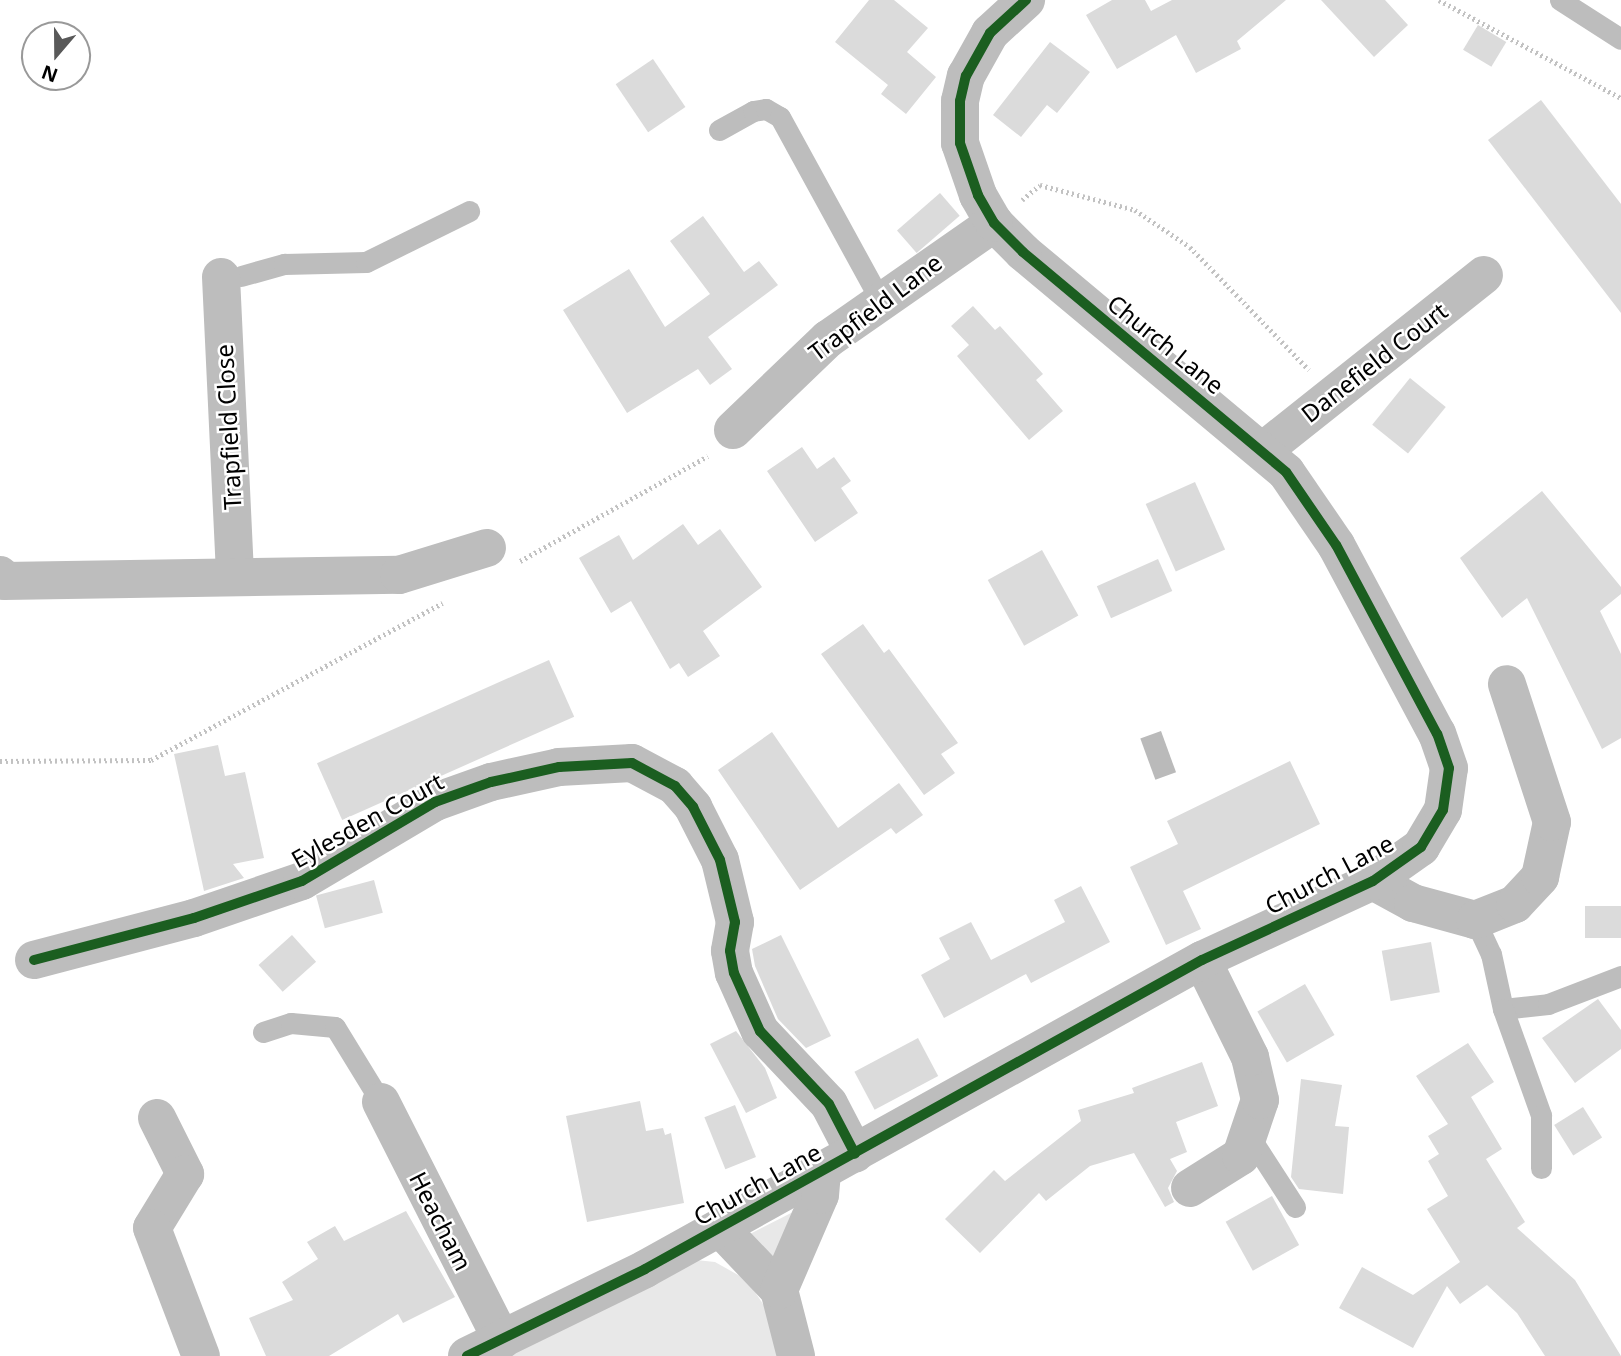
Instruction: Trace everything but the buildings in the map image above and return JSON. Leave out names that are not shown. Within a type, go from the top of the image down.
[{"type":"street","name":"Church Lane","points":[[467,1356],[720,1228],[1202,960],[1373,881],[1403,862],[1433,830],[1449,768],[1405,667],[1336,545],[1264,450],[1148,360],[994,223],[967,171],[960,101],[966,76],[990,33],[1026,0]]},
{"type":"street","name":"Trapfield Lane","points":[[733,430],[828,339],[880,300],[994,223]]},
{"type":"street","name":"Danefield Court","points":[[1264,450],[1331,394],[1484,275]]},
{"type":"street","name":"Trapfield Close","points":[[221,277],[235,576]]},
{"type":"street","points":[[0,575],[4,581],[399,575],[502,555]]},
{"type":"street","points":[[1373,881],[1413,903],[1475,920],[1507,908],[1530,890],[1540,877],[1552,841],[1552,822],[1507,684]]},
{"type":"street","name":"Eylesden Court","points":[[34,960],[194,918],[302,881],[435,802],[491,782],[559,767],[632,763],[675,786],[694,807],[720,860],[735,922],[730,951],[734,973],[760,1031],[829,1104],[855,1154]]},
{"type":"street","points":[[1190,1188],[1241,1156],[1251,1139],[1259,1080],[1202,960]]},
{"type":"street","name":"Heacham","points":[[381,1102],[502,1340]]},
{"type":"street","points":[[157,1118],[186,1174],[152,1227],[201,1356]]},
{"type":"street","points":[[779,1290],[820,1195],[822,1171]]},
{"type":"street","points":[[720,1228],[779,1290],[796,1356]]},
{"type":"lane","points":[[1560,0],[1621,39]]},
{"type":"lane","points":[[719,130],[753,111],[766,109],[780,117],[880,300]]},
{"type":"lane","points":[[221,277],[284,264],[366,262],[469,211]]},
{"type":"lane","points":[[1475,920],[1492,954],[1503,1009],[1541,1115],[1541,1168]]},
{"type":"lane","points":[[1503,1009],[1548,1004],[1621,976]]},
{"type":"lane","points":[[263,1032],[291,1023],[335,1027],[381,1102]]},
{"type":"lane","points":[[1251,1139],[1295,1207]]},
{"type":"path","points":[[1440,0],[1621,98]]},
{"type":"path","points":[[994,223],[1040,185],[1135,210],[1190,247],[1331,394]]},
{"type":"path","points":[[502,555],[730,444],[733,430]]},
{"type":"path","points":[[0,761],[151,760],[445,602]]},
{"type":"shaded area","points":[[1161,731],[1176,772],[1155,780],[1140,739]]},
{"type":"shaded area","points":[[797,1210],[785,1269],[746,1236]]},
{"type":"shaded area","points":[[696,1260],[715,1262],[747,1280],[767,1310],[779,1356],[485,1356]]},
{"type":"cycle path","points":[[467,1356],[645,1269],[1202,960],[1373,881],[1421,847],[1443,810],[1449,768],[1437,734],[1336,545],[1286,472],[1023,252],[994,223],[978,195],[960,143],[960,101],[966,76],[990,33],[1026,0]]},
{"type":"cycle path","points":[[34,960],[194,918],[302,881],[435,802],[491,782],[559,767],[632,763],[675,786],[693,807],[720,860],[735,922],[730,951],[734,973],[760,1031],[829,1104],[855,1154]]}]
